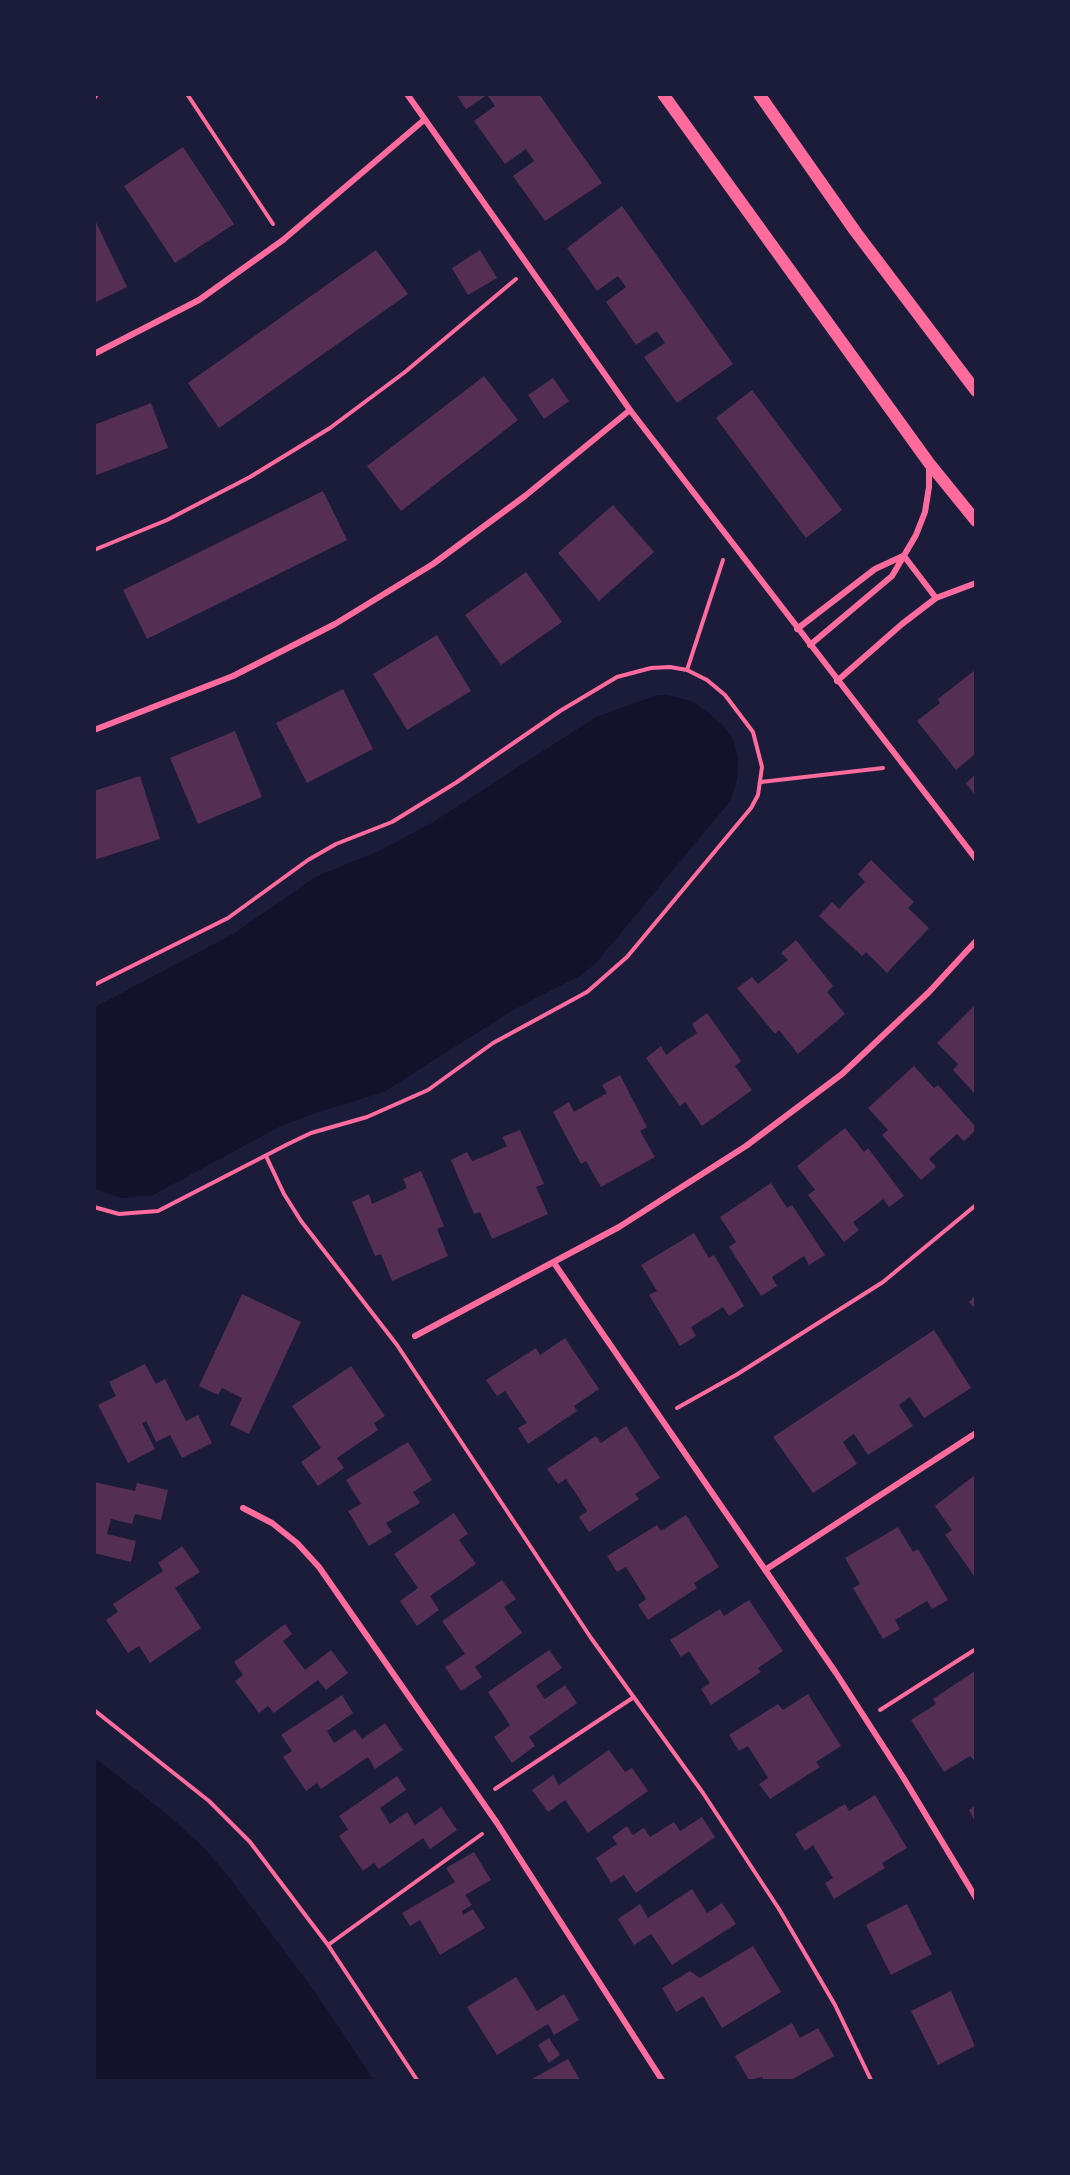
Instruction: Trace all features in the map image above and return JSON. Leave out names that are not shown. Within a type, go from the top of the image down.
[{"type":"main road","points":[[663,94],[929,463],[975,521]]},
{"type":"main road","points":[[759,94],[855,231],[975,391]]},
{"type":"street","points":[[407,94],[630,410],[975,859]]},
{"type":"street","points":[[94,354],[199,300],[284,240],[424,120]]},
{"type":"street","points":[[94,730],[233,675],[335,624],[432,564],[525,496],[630,410]]},
{"type":"street","points":[[810,645],[878,591],[892,576],[925,512],[930,487],[929,463]]},
{"type":"street","points":[[904,556],[936,598]]},
{"type":"street","points":[[797,629],[874,569],[904,556]]},
{"type":"street","points":[[837,681],[902,624],[936,598],[975,583]]},
{"type":"street","points":[[415,1336],[554,1263],[692,1182],[746,1146],[842,1074],[930,992],[975,942]]},
{"type":"street","points":[[554,1263],[866,1719],[975,1898]]},
{"type":"street","points":[[765,1570],[975,1433]]},
{"type":"street","points":[[243,1508],[280,1530],[320,1567],[497,1823],[662,2080]]},
{"type":"path","points":[[94,99],[97,94]]},
{"type":"path","points":[[187,94],[284,240]]},
{"type":"path","points":[[94,550],[167,520],[240,483],[330,428],[405,372],[531,267]]},
{"type":"path","points":[[687,670],[730,540]]},
{"type":"path","points":[[94,985],[107,976],[166,951],[228,918],[308,860],[336,844],[392,822],[457,782],[560,711],[616,677],[651,668],[670,667],[687,670],[708,680],[740,712],[753,732],[760,753],[761,782],[751,808],[627,957],[587,992],[493,1042],[428,1090],[367,1116],[311,1133],[158,1211],[118,1214],[94,1207]]},
{"type":"path","points":[[761,782],[902,766]]},
{"type":"path","points":[[266,1156],[284,1194],[301,1221],[397,1346],[591,1638],[703,1793],[779,1909],[836,2005],[871,2080]]},
{"type":"path","points":[[661,1418],[736,1375],[883,1282],[975,1205]]},
{"type":"path","points":[[866,1719],[975,1649]]},
{"type":"path","points":[[480,1799],[634,1696]]},
{"type":"path","points":[[94,1710],[231,1821],[250,1842],[328,1945],[417,2080]]},
{"type":"path","points":[[328,1945],[497,1823]]},
{"type":"shaded area","points":[[657,695],[667,695],[694,702],[722,724],[733,740],[738,758],[737,780],[731,800],[596,963],[581,975],[513,1010],[384,1092],[315,1113],[279,1127],[153,1195],[121,1198],[95,1189],[95,1007],[235,933],[315,877],[379,851],[430,824],[596,717]]},
{"type":"shaded area","points":[[95,1758],[168,1815],[200,1844],[226,1873],[313,1989],[374,2080],[95,2080]]},
{"type":"building","points":[[456,94],[539,94],[602,183],[545,221],[513,176],[534,161],[526,149],[505,164],[474,121],[495,106],[491,100],[487,95],[466,109]]},
{"type":"building","points":[[183,147],[234,224],[175,263],[124,186]]},
{"type":"building","points":[[622,206],[733,364],[677,403],[644,357],[665,343],[657,331],[636,345],[606,302],[626,287],[618,276],[597,291],[567,248]]},
{"type":"building","points":[[94,218],[127,287],[94,303]]},
{"type":"building","points":[[376,250],[408,294],[219,428],[188,383]]},
{"type":"building","points":[[480,250],[497,278],[468,295],[452,268]]},
{"type":"building","points":[[484,376],[518,420],[401,511],[367,466]]},
{"type":"building","points":[[553,378],[569,401],[544,419],[528,395]]},
{"type":"building","points":[[752,390],[842,510],[806,538],[716,418]]},
{"type":"building","points":[[151,403],[168,448],[94,476],[94,425]]},
{"type":"building","points":[[323,491],[347,540],[147,639],[123,590]]},
{"type":"building","points":[[613,505],[654,552],[599,601],[558,553]]},
{"type":"building","points":[[526,572],[562,622],[501,665],[465,615]]},
{"type":"building","points":[[437,635],[471,691],[407,730],[373,674]]},
{"type":"building","points":[[975,670],[975,754],[956,770],[917,721],[940,703],[938,699]]},
{"type":"building","points":[[343,689],[373,749],[307,783],[276,723]]},
{"type":"building","points":[[235,731],[262,797],[198,824],[170,758]]},
{"type":"building","points":[[975,775],[975,795],[966,783]]},
{"type":"building","points":[[140,776],[160,839],[94,860],[94,791]]},
{"type":"building","points":[[871,860],[914,902],[908,908],[929,928],[887,973],[866,952],[862,956],[819,916],[832,902],[839,909],[865,882],[858,874]]},
{"type":"building","points":[[796,940],[833,986],[827,992],[845,1014],[798,1054],[779,1030],[775,1034],[737,988],[752,977],[758,984],[788,960],[781,953]]},
{"type":"building","points":[[975,1005],[975,1094],[953,1070],[958,1064],[937,1043]]},
{"type":"building","points":[[707,1013],[741,1061],[735,1066],[752,1090],[702,1126],[685,1102],[680,1106],[646,1058],[661,1046],[666,1055],[697,1033],[692,1024]]},
{"type":"building","points":[[914,1066],[934,1088],[938,1085],[975,1126],[975,1131],[964,1141],[957,1134],[929,1159],[936,1167],[921,1180],[882,1135],[888,1130],[868,1108]]},
{"type":"building","points":[[620,1075],[647,1127],[640,1131],[655,1157],[601,1187],[586,1161],[581,1164],[553,1112],[569,1102],[574,1112],[607,1093],[602,1085]]},
{"type":"building","points":[[845,1128],[864,1152],[868,1148],[904,1196],[889,1207],[883,1199],[853,1222],[859,1230],[844,1242],[808,1195],[815,1190],[797,1166]]},
{"type":"building","points":[[520,1130],[544,1184],[536,1187],[548,1214],[492,1239],[480,1212],[474,1214],[451,1160],[467,1152],[472,1161],[490,1154],[507,1146],[502,1137]]},
{"type":"building","points":[[421,1171],[444,1226],[437,1229],[448,1256],[392,1281],[381,1254],[375,1256],[352,1202],[369,1194],[372,1204],[407,1188],[403,1179]]},
{"type":"building","points":[[771,1183],[787,1208],[792,1205],[825,1255],[809,1265],[804,1256],[772,1277],[777,1286],[761,1296],[729,1247],[736,1242],[720,1217]]},
{"type":"building","points":[[694,1233],[709,1258],[714,1255],[744,1306],[729,1316],[723,1307],[691,1327],[696,1336],[680,1346],[649,1295],[657,1291],[641,1265]]},
{"type":"building","points":[[242,1294],[301,1322],[249,1434],[230,1425],[242,1398],[222,1388],[218,1395],[199,1386]]},
{"type":"building","points":[[975,1296],[975,1309],[969,1302]]},
{"type":"building","points":[[934,1330],[971,1388],[924,1418],[910,1397],[899,1405],[913,1426],[868,1455],[854,1434],[843,1442],[857,1464],[813,1493],[773,1437]]},
{"type":"building","points":[[565,1338],[599,1389],[574,1406],[577,1411],[528,1444],[518,1428],[527,1423],[505,1391],[497,1396],[486,1380],[536,1348],[540,1355]]},
{"type":"building","points":[[145,1364],[156,1384],[165,1379],[186,1421],[198,1415],[212,1443],[182,1458],[170,1435],[156,1442],[146,1421],[142,1423],[155,1449],[128,1463],[98,1405],[116,1396],[109,1382]]},
{"type":"building","points":[[351,1366],[385,1416],[374,1423],[378,1430],[337,1458],[344,1468],[318,1486],[301,1462],[321,1448],[292,1406]]},
{"type":"building","points":[[626,1426],[660,1478],[635,1494],[639,1499],[589,1532],[579,1517],[587,1511],[577,1495],[566,1479],[558,1484],[547,1469],[596,1436],[601,1443]]},
{"type":"building","points":[[408,1442],[432,1480],[413,1492],[420,1503],[386,1523],[392,1532],[369,1546],[348,1511],[361,1504],[346,1480]]},
{"type":"building","points":[[975,1475],[975,1577],[945,1535],[952,1530],[935,1506]]},
{"type":"building","points":[[94,1482],[135,1491],[137,1483],[168,1490],[161,1520],[135,1514],[132,1524],[111,1519],[107,1534],[136,1541],[131,1562],[94,1553]]},
{"type":"building","points":[[454,1513],[468,1534],[459,1540],[476,1564],[430,1596],[439,1610],[417,1626],[400,1601],[418,1588],[394,1554]]},
{"type":"building","points":[[686,1515],[719,1567],[694,1583],[697,1588],[648,1620],[638,1605],[646,1599],[626,1567],[617,1572],[607,1556],[657,1525],[661,1531]]},
{"type":"building","points":[[898,1527],[913,1552],[918,1549],[948,1600],[932,1609],[927,1601],[895,1620],[900,1629],[883,1639],[853,1588],[860,1584],[845,1558]]},
{"type":"building","points":[[182,1546],[200,1572],[175,1588],[201,1628],[150,1663],[139,1646],[128,1653],[106,1620],[118,1612],[113,1604],[163,1571],[158,1563]]},
{"type":"building","points":[[502,1580],[516,1599],[504,1607],[522,1633],[475,1667],[482,1677],[461,1691],[445,1667],[465,1654],[442,1621]]},
{"type":"building","points":[[749,1600],[783,1651],[758,1668],[761,1672],[711,1705],[701,1689],[710,1683],[689,1651],[681,1657],[670,1640],[720,1609],[724,1616]]},
{"type":"building","points":[[285,1624],[292,1634],[283,1641],[305,1670],[331,1650],[348,1673],[326,1690],[318,1680],[274,1713],[268,1706],[259,1713],[235,1681],[243,1675],[234,1662]]},
{"type":"building","points":[[549,1650],[562,1668],[536,1686],[545,1699],[565,1685],[577,1703],[529,1737],[535,1746],[512,1763],[494,1737],[510,1725],[488,1692]]},
{"type":"building","points":[[975,1671],[975,1761],[970,1756],[944,1772],[911,1720],[936,1704],[933,1699]]},
{"type":"building","points":[[808,1694],[841,1746],[816,1762],[820,1767],[770,1799],[759,1784],[768,1778],[748,1746],[739,1751],[729,1735],[778,1704],[783,1710]]},
{"type":"building","points":[[342,1695],[353,1713],[327,1731],[334,1743],[355,1729],[362,1739],[385,1723],[403,1750],[375,1769],[368,1757],[321,1789],[317,1783],[306,1791],[283,1757],[292,1751],[281,1735]]},
{"type":"building","points":[[609,1750],[625,1772],[632,1768],[648,1791],[588,1833],[565,1800],[548,1812],[532,1790],[553,1775],[559,1785]]},
{"type":"building","points":[[397,1776],[406,1790],[380,1808],[390,1824],[407,1812],[415,1825],[441,1807],[457,1830],[430,1849],[423,1838],[379,1869],[374,1863],[363,1871],[339,1836],[348,1829],[339,1816]]},
{"type":"building","points":[[875,1795],[907,1848],[882,1863],[885,1868],[834,1899],[825,1883],[833,1878],[813,1845],[805,1851],[795,1834],[845,1804],[849,1811]]},
{"type":"building","points":[[975,1806],[975,1822],[969,1810]]},
{"type":"building","points":[[702,1817],[715,1837],[636,1893],[624,1875],[611,1883],[596,1858],[617,1844],[612,1837],[627,1826],[633,1835],[644,1828],[650,1837],[674,1822],[680,1831]]},
{"type":"building","points":[[474,1852],[491,1880],[465,1895],[472,1905],[462,1911],[463,1915],[473,1909],[485,1928],[440,1955],[420,1920],[410,1926],[402,1913],[455,1882],[446,1868]]},
{"type":"building","points":[[692,1889],[707,1913],[722,1903],[736,1924],[672,1965],[651,1934],[634,1945],[618,1919],[640,1904],[648,1918]]},
{"type":"building","points":[[907,1904],[932,1954],[891,1975],[866,1925]]},
{"type":"building","points":[[753,1946],[781,1992],[722,2028],[703,1996],[676,2012],[662,1988],[690,1971],[700,1978]]},
{"type":"building","points":[[516,1977],[537,2011],[564,1994],[579,2020],[554,2035],[548,2024],[497,2055],[467,2007]]},
{"type":"building","points":[[951,1991],[975,2046],[938,2065],[911,2011]]},
{"type":"building","points":[[792,2023],[800,2038],[818,2028],[834,2056],[791,2080],[764,2080],[762,2077],[749,2080],[735,2056]]},
{"type":"building","points":[[549,2038],[560,2055],[549,2063],[538,2045]]},
{"type":"building","points":[[568,2059],[580,2080],[530,2080]]}]
